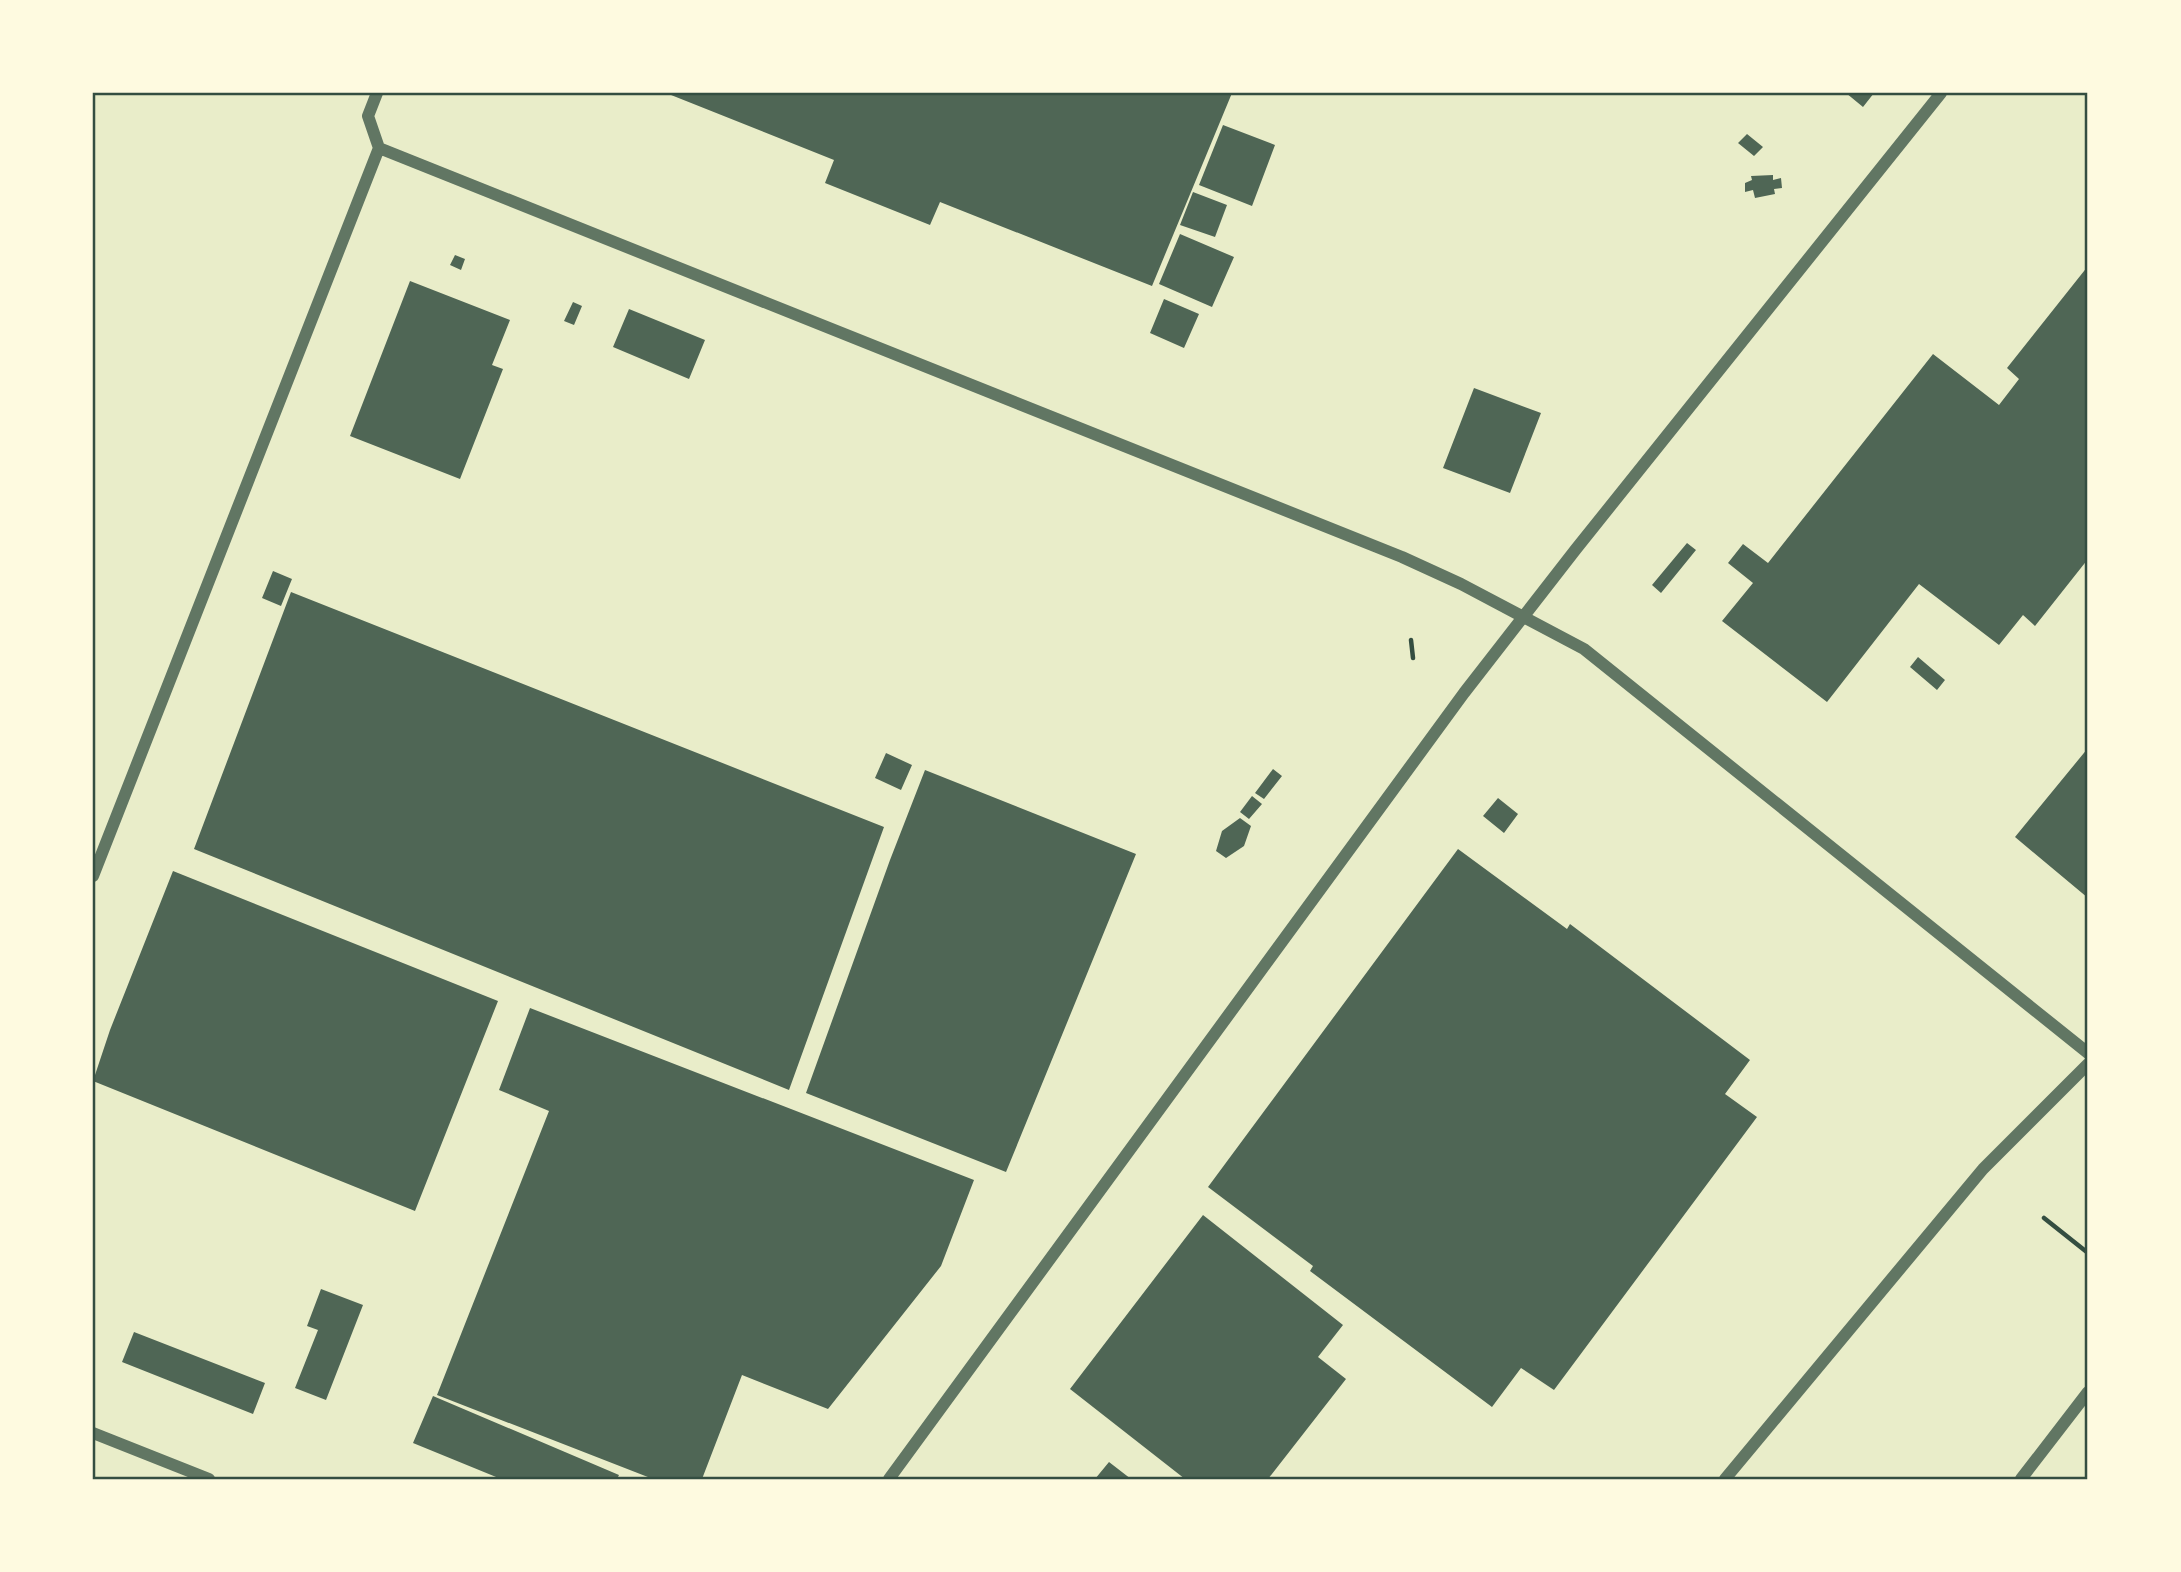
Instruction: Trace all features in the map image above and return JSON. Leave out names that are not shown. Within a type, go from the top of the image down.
[{"type":"street","points":[[93,876],[379,148],[368,116],[377,93]]},
{"type":"street","points":[[889,1479],[1464,693],[1941,93]]},
{"type":"street","points":[[379,148],[1402,556],[1584,649],[2088,1053]]},
{"type":"street","points":[[1725,1479],[1983,1169],[2088,1064]]},
{"type":"street","points":[[2021,1479],[2088,1392]]},
{"type":"street","points":[[93,1433],[208,1479]]},
{"type":"path","points":[[1411,640],[1413,657]]},
{"type":"path","points":[[2044,1218],[2088,1253]]},
{"type":"building","points":[[666,93],[1232,93],[1152,286],[940,202],[930,225],[825,183],[834,160]]},
{"type":"building","points":[[1846,93],[1874,93],[1863,107]]},
{"type":"building","points":[[1223,125],[1275,145],[1252,206],[1199,185]]},
{"type":"building","points":[[1747,134],[1763,147],[1754,156],[1738,143]]},
{"type":"building","points":[[1773,175],[1773,180],[1781,178],[1782,188],[1774,189],[1775,194],[1755,198],[1753,190],[1745,192],[1745,183],[1752,180],[1751,176]]},
{"type":"building","points":[[1193,192],[1227,205],[1215,237],[1180,225]]},
{"type":"building","points":[[1180,234],[1234,257],[1212,307],[1159,284]]},
{"type":"building","points":[[455,255],[465,259],[461,270],[450,265]]},
{"type":"building","points":[[2088,266],[2088,559],[2035,626],[2023,615],[1999,645],[1919,584],[1827,702],[1722,621],[1753,583],[1728,563],[1743,544],[1768,563],[1933,354],[1999,405],[2019,379],[2007,368]]},
{"type":"building","points":[[410,281],[510,320],[492,365],[503,369],[460,479],[350,436]]},
{"type":"building","points":[[1164,299],[1199,314],[1184,348],[1150,333]]},
{"type":"building","points":[[573,302],[582,306],[574,325],[564,321]]},
{"type":"building","points":[[629,309],[705,340],[689,379],[613,347]]},
{"type":"building","points":[[1474,388],[1541,413],[1510,493],[1443,468]]},
{"type":"building","points":[[1687,543],[1696,550],[1661,593],[1652,585]]},
{"type":"building","points":[[273,571],[292,579],[281,606],[262,598]]},
{"type":"building","points":[[291,592],[884,827],[789,1090],[194,849]]},
{"type":"building","points":[[1918,657],[1945,680],[1937,690],[1910,667]]},
{"type":"building","points":[[2088,748],[2088,898],[2015,837]]},
{"type":"building","points":[[886,753],[912,765],[901,790],[875,778]]},
{"type":"building","points":[[1273,769],[1282,776],[1264,799],[1255,793]]},
{"type":"building","points":[[925,770],[1136,854],[1006,1172],[806,1093]]},
{"type":"building","points":[[1252,796],[1262,804],[1249,819],[1240,812]]},
{"type":"building","points":[[1498,798],[1518,814],[1504,833],[1483,816]]},
{"type":"building","points":[[1240,818],[1251,826],[1244,846],[1226,858],[1216,851],[1222,831]]},
{"type":"building","points":[[1458,849],[1567,929],[1570,924],[1750,1060],[1725,1094],[1757,1117],[1554,1390],[1521,1368],[1492,1407],[1310,1271],[1313,1266],[1208,1187]]},
{"type":"building","points":[[173,871],[498,1001],[415,1211],[93,1081],[110,1030]]},
{"type":"building","points":[[530,1008],[974,1180],[941,1266],[828,1409],[742,1375],[702,1479],[653,1479],[437,1395],[549,1111],[499,1090]]},
{"type":"building","points":[[1203,1215],[1343,1325],[1318,1357],[1346,1379],[1268,1479],[1185,1479],[1070,1389]]},
{"type":"building","points":[[321,1289],[363,1305],[326,1400],[295,1388],[318,1330],[307,1326]]},
{"type":"building","points":[[134,1332],[265,1383],[253,1414],[122,1362]]},
{"type":"building","points":[[433,1396],[619,1475],[617,1479],[501,1479],[413,1443]]},
{"type":"building","points":[[1109,1462],[1131,1479],[1095,1479]]}]
